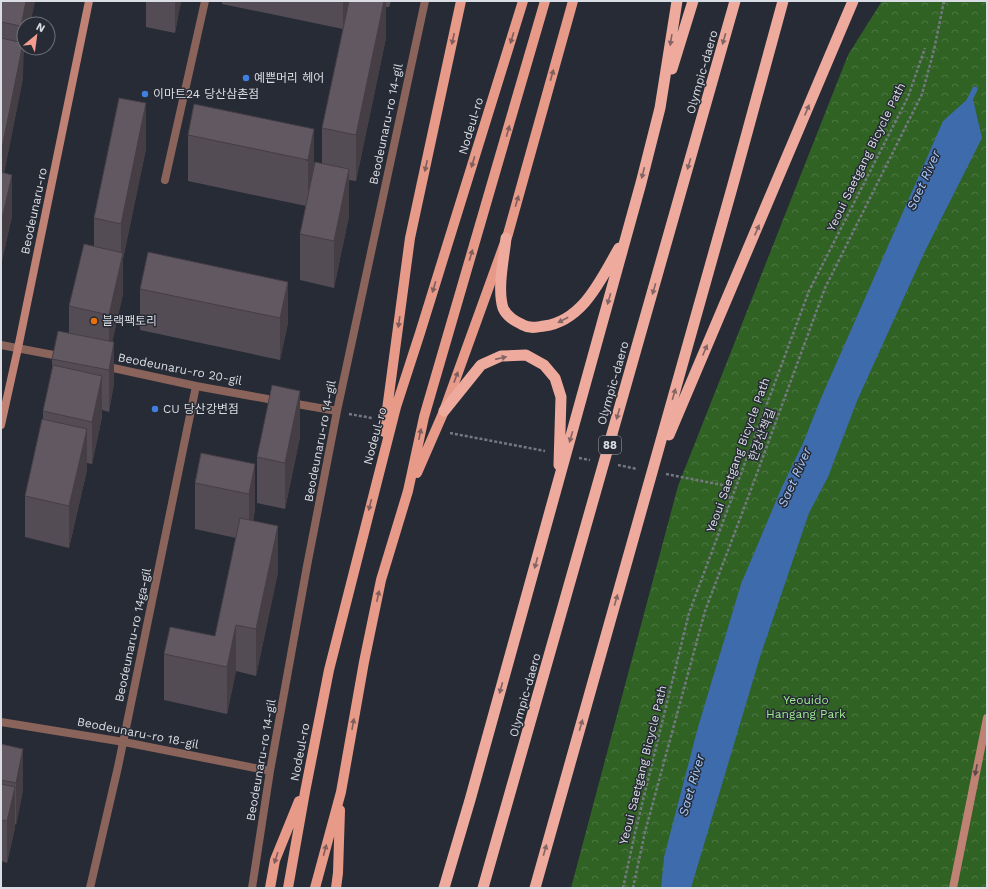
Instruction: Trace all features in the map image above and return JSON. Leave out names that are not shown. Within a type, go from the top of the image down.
[{"type":"highway","points":[[660,108],[676,1]]},
{"type":"highway","points":[[444,888],[470,800],[627,234],[660,108],[693,1]]},
{"type":"highway","name":"Olympic-daero","points":[[483,888],[735,1]]},
{"type":"highway","points":[[535,888],[656,475],[783,1]]},
{"type":"highway","points":[[656,475],[853,1]]},
{"type":"highway","points":[[842,28],[861,1]]},
{"type":"highway","points":[[506,238],[501,289],[504,308],[512,320],[529,328],[552,325],[573,314],[593,293],[627,234]]},
{"type":"highway","points":[[444,411],[481,366],[501,356],[526,356],[544,365],[555,378],[561,397],[558,483]]},
{"type":"main road","name":"Beodeunaru-ro","points":[[1,425],[89,1]]},
{"type":"main road","points":[[377,478],[410,238],[461,1]]},
{"type":"main road","name":"Nodeul-ro","points":[[288,888],[329,670],[377,478],[396,407],[523,1]]},
{"type":"main road","points":[[315,888],[341,792],[364,662],[381,580],[408,491],[424,417],[545,1]]},
{"type":"main road","points":[[408,491],[444,411],[506,238],[573,1]]},
{"type":"main road","points":[[954,888],[987,718]]},
{"type":"main road","points":[[270,888],[275,860],[307,783]]},
{"type":"main road","points":[[336,888],[338,873],[341,792]]},
{"type":"street","points":[[165,180],[205,1]]},
{"type":"street","name":"Beodeunaru-ro 14-gil","points":[[252,888],[270,771],[337,411],[425,1]]},
{"type":"street","points":[[1,345],[76,360]]},
{"type":"street","name":"Beodeunaru-ro 20-gil","points":[[98,365],[196,386],[337,411]]},
{"type":"street","name":"Beodeunaru-ro 14ga-gil","points":[[90,888],[124,742],[196,386]]},
{"type":"street","name":"Beodeunaru-ro 18-gil","points":[[1,722],[124,742],[270,771]]},
{"type":"path","name":"한강산책길","points":[[633,888],[645,832],[705,611],[825,288],[922,94],[934,50],[944,1]]},
{"type":"path","name":"Yeoui Saetgang Bicycle Path","points":[[623,888],[689,613],[809,291],[908,97],[925,48]]},
{"type":"path","points":[[337,411],[374,418]]},
{"type":"path","points":[[444,432],[552,453]]},
{"type":"path","points":[[575,457],[591,460]]},
{"type":"path","points":[[614,465],[637,469]]},
{"type":"path","points":[[656,475],[722,485],[731,500]]},
{"type":"green space","name":"Yeouido Hangang Park","points":[[882,1],[987,1],[987,888],[571,888],[678,486],[848,55]]},
{"type":"water","points":[[972,95],[982,138],[926,249],[857,401],[828,477],[809,513],[760,657],[691,888],[661,888],[664,857],[698,727],[741,584],[781,489],[803,443],[821,398],[943,121]]},
{"type":"building","points":[[1,1],[26,1],[23,16],[16,16],[16,25],[1,22]]},
{"type":"building","points":[[349,1],[384,1],[356,135],[322,128]]},
{"type":"building","points":[[1,38],[16,41],[16,56],[20,56],[1,153]]},
{"type":"building","points":[[119,98],[146,103],[121,224],[94,218]]},
{"type":"building","points":[[194,104],[314,129],[308,160],[188,135]]},
{"type":"building","points":[[315,162],[349,169],[334,241],[300,234]]},
{"type":"building","points":[[1,172],[12,175],[1,223]]},
{"type":"building","points":[[84,244],[123,253],[109,315],[69,306]]},
{"type":"building","points":[[148,252],[288,282],[280,318],[140,289]]},
{"type":"building","points":[[58,331],[114,342],[109,370],[52,359]]},
{"type":"building","points":[[53,365],[102,376],[92,422],[43,411]]},
{"type":"building","points":[[272,385],[300,391],[285,463],[257,457]]},
{"type":"building","points":[[42,419],[87,429],[69,506],[25,496]]},
{"type":"building","points":[[201,453],[255,464],[249,494],[195,483]]},
{"type":"building","points":[[240,518],[278,526],[256,629],[236,625],[227,667],[164,654],[170,627],[215,636]]},
{"type":"building","points":[[1,744],[23,749],[16,783],[1,780]]},
{"type":"building","points":[[1,784],[15,787],[7,821],[1,820]]},
{"type":"waterway","name":"Saet River","points":[[969,101],[975,89]]},
{"type":"place","name":"예쁜머리 헤어","points":[[246,78]]},
{"type":"place","name":"이마트24 당산삼촌점","points":[[145,94]]},
{"type":"place","name":"블랙팩토리","points":[[94,321]]},
{"type":"place","name":"CU 당산강변점","points":[[155,409]]}]
